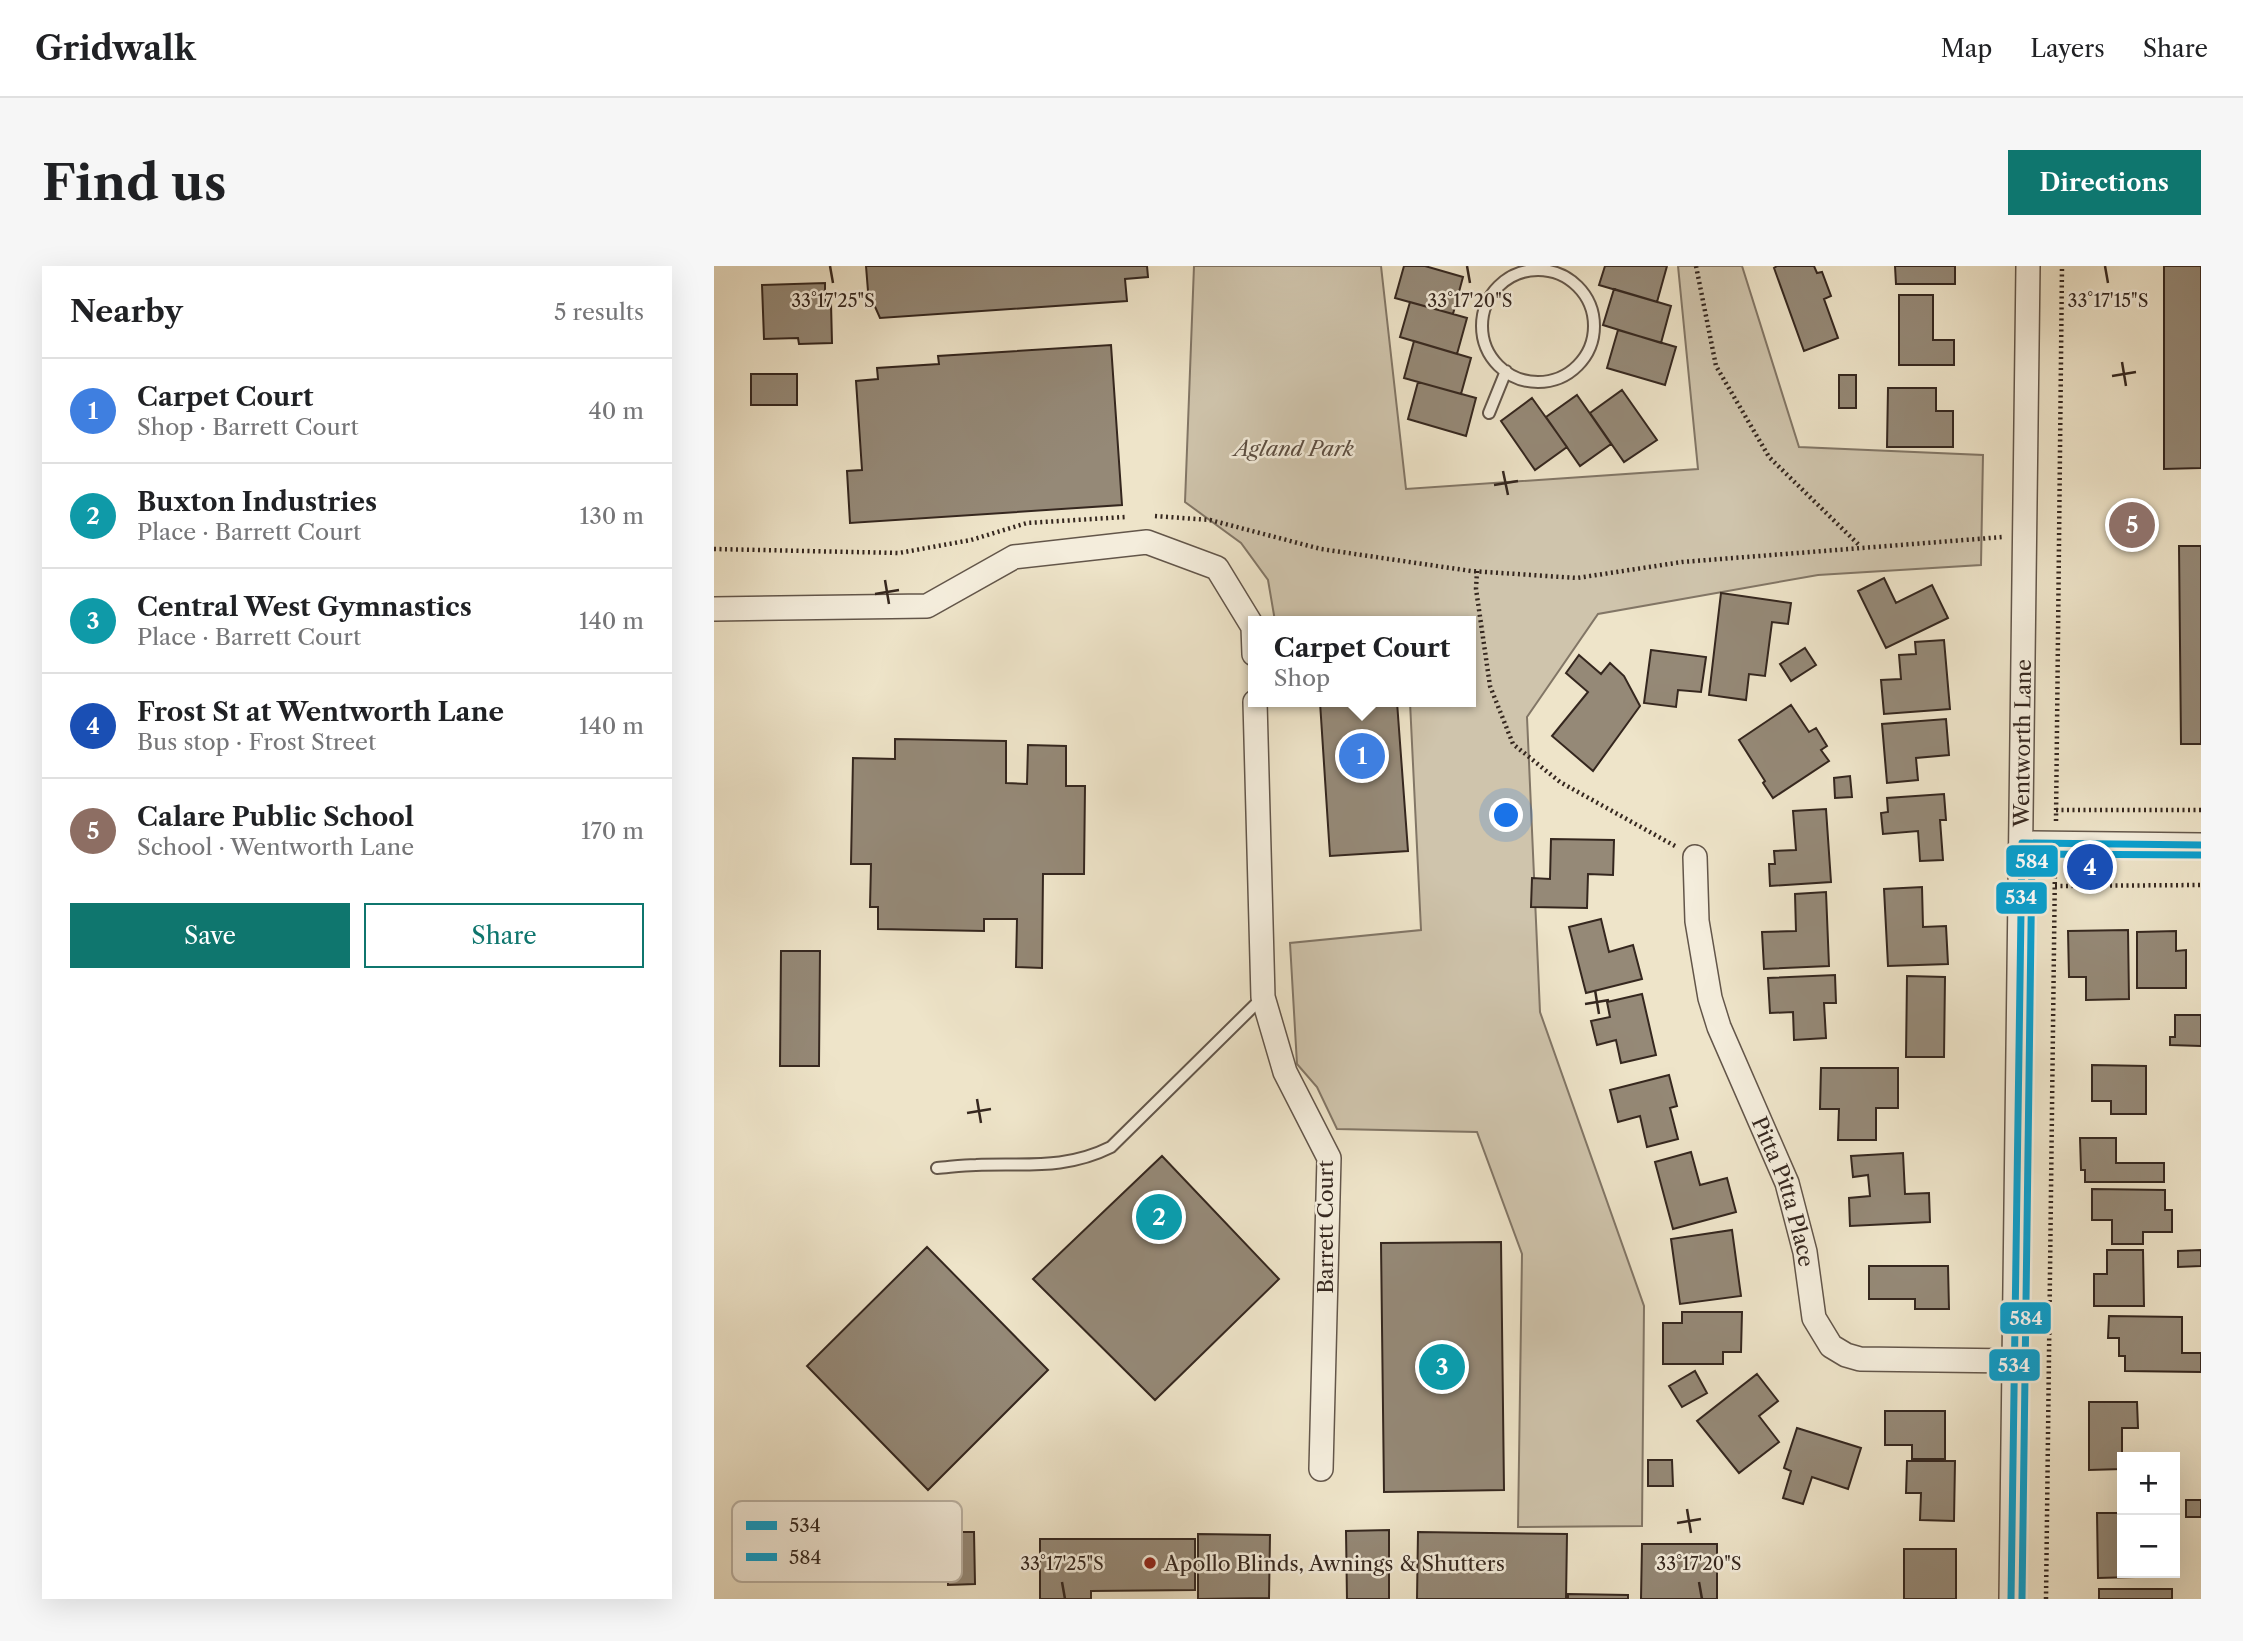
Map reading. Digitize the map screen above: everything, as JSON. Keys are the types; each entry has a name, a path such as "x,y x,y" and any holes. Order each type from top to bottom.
{"street":[{"name":"Wentworth Lane","path":"2011,1599 2028,266"},
{"path":"714,610 928,607 1014,557 1147,542 1217,568 1248,619"},
{"name":"Barrett Court","path":"1255,707 1263,997 1285,1072 1329,1158 1321,1469"},
{"path":"2022,843 2201,845"},
{"name":"Pitta Pitta Place","path":"1695,857 1698,920 1710,998 1719,1027 1787,1183 1805,1252 1814,1318 1822,1333 1831,1346 1860,1359 2014,1361"}],"lane":[{"path":"1566,278 1569,266"},
{"path":"1540,270 1559,274 1575,284 1587,300 1593,318 1587,353 1562,377 1545,382 1528,381 1506,371 1497,365 1487,350 1482,333 1483,314 1490,296 1503,281 1521,272 1540,270"},
{"path":"1489,414 1506,371"},
{"path":"937,1168 976,1164 1058,1164 1096,1155 1111,1147 1263,997"}],"path":[{"path":"1696,266 1716,366 1769,457 1860,547"},
{"path":"2046,1599 2062,266"},
{"path":"714,549 899,553 971,540 1027,523 1130,516"},
{"path":"1143,516 1210,520 1321,549 1477,571 1577,578 1682,562 2025,535"},
{"path":"1477,571 1476,589 1490,687 1513,744 1560,782 1695,857"},
{"path":"2056,810 2201,810"},
{"path":"2055,886 2201,885"}],"green space":[{"name":"Agland Park","path":"1194,266 1381,266 1406,489 1698,469 1678,266 1742,266 1799,447 1983,455 1981,565 1818,575 1598,614 1527,717 1540,1012 1644,1306 1642,1526 1518,1527 1522,1254 1477,1132 1337,1129 1317,1087 1297,1064 1290,943 1421,930 1410,707 1476,707 1476,616 1274,616 1268,580 1241,543 1185,502"}],"building":[{"path":"866,266 1147,266 1148,277 1125,279 1127,301 880,318 868,291"},
{"path":"1404,266 1425,266 1463,277 1453,314 1395,298"},
{"path":"1605,266 1667,266 1657,302 1599,285"},
{"path":"1814,266 1817,273 1822,272 1831,296 1824,299 1838,338 1804,351 1774,268"},
{"path":"1895,266 1955,266 1955,284 1896,284"},
{"path":"2164,266 2201,266 2201,468 2164,469"},
{"path":"825,283 825,303 831,303 832,343 799,344 798,338 764,339 762,285"},
{"path":"1614,289 1671,306 1661,343 1603,325"},
{"path":"1899,295 1933,295 1933,340 1954,340 1954,365 1899,365"},
{"path":"1410,302 1467,318 1457,354 1400,337"},
{"path":"1618,330 1676,347 1665,385 1607,368"},
{"path":"1414,341 1471,358 1461,394 1404,378"},
{"path":"1111,345 1122,505 850,523 847,471 862,470 856,381 878,379 877,368 939,364 938,356"},
{"path":"751,374 797,374 797,405 751,405"},
{"path":"1839,375 1856,375 1856,408 1839,408"},
{"path":"1418,382 1476,398 1466,436 1408,419"},
{"path":"1888,388 1936,388 1936,411 1953,411 1953,447 1887,447"},
{"path":"1622,390 1657,440 1624,462 1590,413"},
{"path":"1577,395 1611,444 1580,466 1546,417"},
{"path":"1532,398 1567,447 1535,470 1501,421"},
{"path":"2179,546 2201,546 2201,744 2181,744"},
{"path":"1884,578 1896,603 1932,585 1948,618 1886,648 1858,591"},
{"path":"1721,593 1791,603 1788,624 1772,622 1765,676 1749,674 1746,700 1709,695"},
{"path":"1944,640 1950,709 1884,714 1881,680 1901,679 1899,655 1916,654 1915,642"},
{"path":"1805,648 1816,665 1791,681 1780,664"},
{"path":"1651,650 1706,657 1701,692 1678,690 1676,707 1644,703"},
{"path":"1579,655 1601,674 1610,663 1624,676 1640,706 1593,771 1552,736 1588,692 1566,673"},
{"path":"1791,705 1809,732 1816,728 1827,746 1821,750 1829,761 1773,798 1739,740"},
{"path":"1320,707 1397,707 1408,851 1330,856"},
{"path":"1946,719 1949,755 1916,758 1918,780 1887,783 1882,724"},
{"path":"895,739 1006,741 1006,783 1027,784 1028,745 1066,746 1066,786 1085,786 1084,874 1043,874 1042,968 1016,967 1017,919 984,919 984,931 878,929 878,907 870,907 871,864 851,864 853,758 895,759"},
{"path":"1850,776 1852,797 1835,798 1834,778"},
{"path":"1944,794 1946,820 1940,820 1943,860 1920,861 1918,831 1883,834 1881,813 1888,812 1887,798"},
{"path":"1826,809 1831,882 1770,886 1769,864 1775,864 1774,851 1796,850 1793,811"},
{"path":"1551,839 1614,840 1613,875 1588,874 1587,908 1531,907 1532,878 1550,879"},
{"path":"1922,887 1923,927 1946,926 1948,964 1888,966 1884,889"},
{"path":"1826,892 1829,966 1764,969 1762,932 1796,931 1795,894"},
{"path":"1601,919 1609,952 1633,945 1642,979 1586,993 1569,927"},
{"path":"2128,930 2129,999 2086,1000 2086,977 2069,977 2068,931"},
{"path":"2176,931 2176,951 2186,950 2186,988 2137,988 2137,932"},
{"path":"781,951 820,951 819,1066 780,1066"},
{"path":"1835,975 1836,1003 1824,1003 1826,1038 1794,1040 1793,1012 1770,1013 1768,978"},
{"path":"1907,976 1945,977 1944,1057 1906,1057"},
{"path":"1642,994 1656,1055 1621,1063 1616,1040 1597,1045 1591,1021 1610,1017 1607,1002"},
{"path":"2175,1015 2201,1015 2201,1046 2170,1045 2170,1037 2175,1037"},
{"path":"2092,1065 2146,1066 2146,1114 2111,1114 2111,1101 2092,1101"},
{"path":"1821,1068 1898,1068 1898,1108 1876,1108 1876,1140 1838,1140 1839,1109 1820,1109"},
{"path":"1669,1075 1677,1106 1670,1108 1678,1139 1647,1147 1640,1116 1618,1122 1610,1090"},
{"path":"2080,1138 2116,1138 2116,1163 2164,1163 2164,1182 2085,1182 2085,1170 2081,1170"},
{"path":"1691,1152 1700,1185 1727,1178 1736,1212 1673,1229 1655,1162"},
{"path":"1903,1153 1905,1194 1929,1193 1930,1222 1850,1226 1849,1198 1870,1196 1868,1175 1853,1177 1851,1156"},
{"path":"1162,1156 1279,1279 1155,1400 1033,1279"},
{"path":"2092,1189 2165,1190 2165,1210 2172,1210 2172,1232 2143,1232 2143,1244 2112,1244 2112,1220 2092,1220"},
{"path":"1732,1230 1741,1296 1680,1304 1671,1239"},
{"path":"1501,1242 1504,1490 1384,1492 1381,1243"},
{"path":"927,1247 1048,1370 928,1490 807,1366"},
{"path":"2107,1250 2143,1250 2144,1306 2094,1306 2094,1274 2107,1274"},
{"path":"2201,1250 2201,1266 2178,1267 2178,1251"},
{"path":"1869,1266 1948,1266 1949,1309 1915,1309 1915,1299 1869,1299"},
{"path":"1682,1312 1742,1312 1741,1352 1723,1352 1723,1364 1663,1364 1663,1323 1682,1323"},
{"path":"2109,1316 2182,1317 2182,1353 2201,1353 2201,1372 2125,1371 2125,1356 2119,1356 2119,1338 2108,1338"},
{"path":"1695,1371 1707,1393 1682,1407 1669,1386"},
{"path":"1757,1374 1778,1401 1759,1416 1779,1442 1739,1473 1697,1421"},
{"path":"2089,1402 2137,1402 2138,1428 2122,1428 2122,1452 2117,1452 2117,1469 2089,1470"},
{"path":"1885,1411 1945,1411 1945,1459 1912,1459 1912,1445 1885,1445"},
{"path":"1797,1428 1861,1448 1848,1489 1812,1477 1803,1504 1783,1498 1791,1471 1784,1468"},
{"path":"1648,1460 1672,1460 1673,1486 1648,1486"},
{"path":"1907,1461 1955,1461 1954,1521 1920,1520 1921,1493 1906,1493"},
{"path":"2186,1500 2201,1500 2201,1517 2186,1517"},
{"path":"2097,1513 2117,1513 2117,1577 2098,1578"},
{"path":"1389,1530 1389,1599 1347,1599 1346,1531"},
{"path":"962,1532 974,1532 975,1584 948,1585 948,1582 962,1582"},
{"path":"1418,1532 1567,1534 1566,1599 1417,1599"},
{"path":"1198,1534 1270,1535 1269,1598 1198,1599"},
{"path":"1040,1539 1195,1539 1195,1590 1091,1591 1091,1599 1040,1599"},
{"path":"1642,1544 1717,1544 1717,1599 1641,1599"},
{"path":"1904,1549 1956,1549 1956,1599 1904,1599"},
{"path":"2099,1589 2172,1589 2172,1599 2099,1599"},
{"path":"1568,1594 1628,1595 1628,1599 1568,1599"}],"transit line":[{"name":"534","path":"2011,1599 2022,843 2201,845"},
{"name":"584","path":"2022,1599 2032,854 2201,855"}],"place":[{"name":"Calare Public School","path":"2132,525"},
{"name":"Carpet Court","path":"1362,756"},
{"name":"Frost St at Wentworth Lane","path":"2090,867"},
{"name":"Buxton Industries","path":"1159,1217"},
{"name":"Central West Gymnastics","path":"1442,1367"},
{"name":"Apollo Blinds, Awnings & Shutters","path":"1150,1563"}]}
